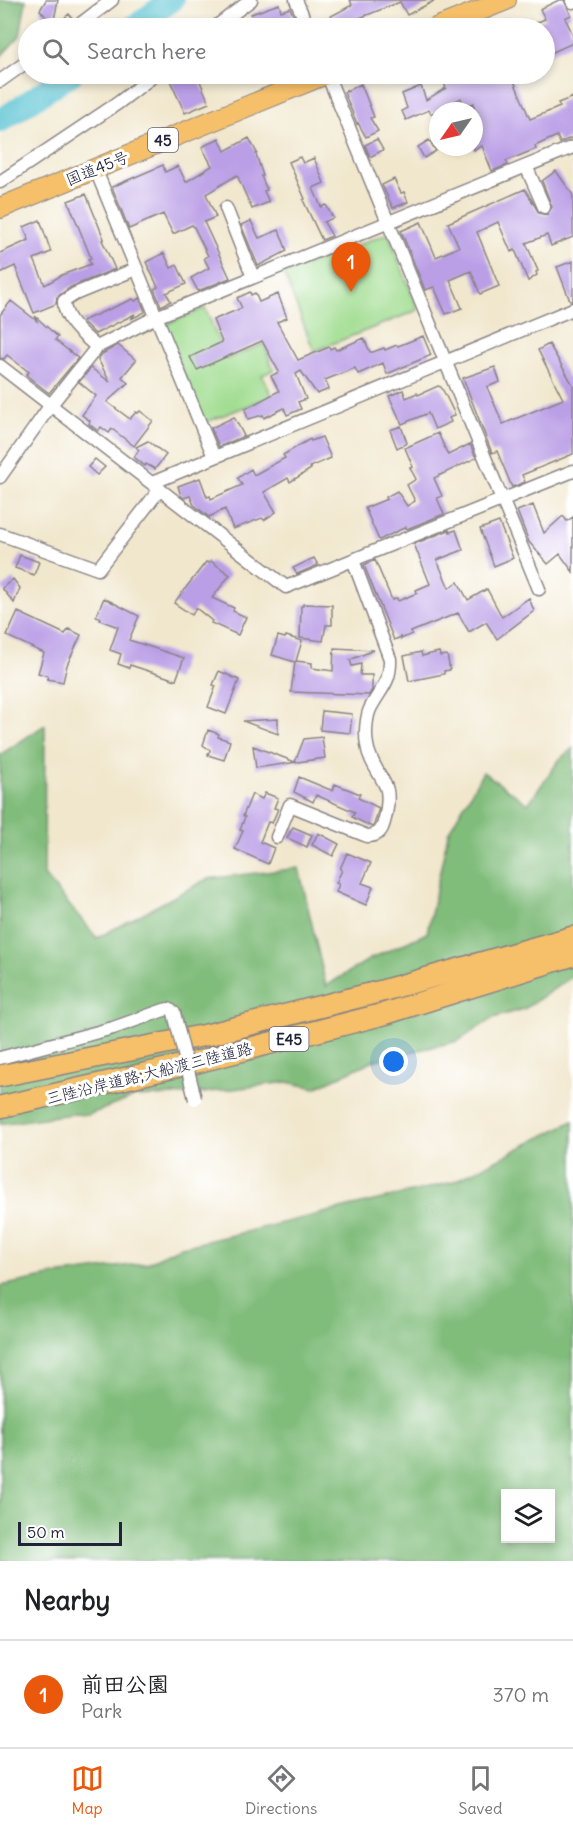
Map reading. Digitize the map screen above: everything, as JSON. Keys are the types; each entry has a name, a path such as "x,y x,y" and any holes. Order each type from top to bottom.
{"highway":[{"path":"461,18 506,0"},
{"name":"国道45号","path":"0,208 302,84"},
{"name":"三陸沿岸道路;大船渡三陸道路","path":"0,1076 211,1034 378,992 573,937"},
{"name":"三陸沿岸道路;大船渡三陸道路","path":"0,1107 201,1061 384,1014 573,955"}],"street":[{"path":"88,18 112,0"},
{"path":"227,18 251,0"},
{"path":"296,0 304,18"},
{"path":"0,81 18,69"},
{"path":"0,182 143,84"},
{"path":"331,84 539,589"},
{"path":"0,477 50,406 97,347 156,317 573,147"},
{"path":"526,166 544,207"},
{"path":"95,168 214,457"},
{"path":"226,208 253,277"},
{"path":"97,347 78,329 67,313 64,301 136,268"},
{"path":"0,534 98,570 156,486 214,457 573,309"},
{"path":"0,366 286,587 573,471"},
{"path":"277,837 290,805 367,836 374,836 381,829 388,798 386,788 369,754 366,732 369,710 388,680 390,659 353,560"},
{"path":"0,1058 113,1028 169,1009 174,1013 195,1099"}],"green space":[{"path":"0,0 26,0 23,18 18,18 18,38 0,57"},
{"path":"388,233 418,310 314,351 284,274"},
{"path":"205,308 226,359 264,344 273,370 262,375 272,396 204,423 164,325"},
{"path":"45,725 44,875 97,938 207,879 299,868 326,986 370,959 427,933 448,833 483,772 528,804 560,759 573,748 573,976 524,1009 493,1018 458,1041 372,1061 315,1088 287,1082 195,1094 135,1097 88,1115 72,1114 0,1124 0,755"},
{"path":"573,1121 573,1561 0,1561 0,1286 55,1275 147,1263 178,1248 453,1182"}],"building":[{"path":"46,0 58,0 54,18 47,18 40,10"},
{"path":"350,0 436,0 407,15 400,2 360,18 328,18 352,5"},
{"path":"564,0 571,15 565,18 573,35 573,43 555,51 555,18 544,18 540,9"},
{"path":"279,4 281,11 290,8 294,18 253,18 251,14"},
{"path":"172,84 201,84 209,103 185,113"},
{"path":"361,84 374,117 370,118 378,131 366,137 357,124 344,92"},
{"path":"444,84 515,84 530,119 560,107 558,103 573,97 573,137 560,143 557,136 535,146 536,149 506,161 508,165 492,171 483,148 483,102 462,102 461,98 454,102 429,102 429,110 406,120 402,111 407,108 402,94 421,86 426,100 446,88"},
{"path":"219,138 225,151 249,138 257,153 263,176 261,176 267,190 264,191 269,202 252,209 237,175 206,194 216,217 204,222 230,278 198,291 191,278 209,268 204,258 208,256 194,227 192,225 173,234 163,214 129,229 112,187 163,165 165,172 178,166 186,182 212,166 202,147"},
{"path":"377,139 383,150 370,157 365,145"},
{"path":"429,140 429,155 424,158 418,147"},
{"path":"300,157 303,163 314,158 324,183 313,188 321,207 326,205 333,218 324,222 332,236 322,240 303,200 305,199 289,162"},
{"path":"556,171 573,195 573,237 551,246 547,235 526,243 538,271 537,275 528,281 515,250 511,252 498,222 477,232 499,286 480,294 471,271 450,280 462,308 446,314 434,287 425,290 401,231 421,222 436,257 459,247 448,223 525,189 539,213 547,215 552,207 542,181"},
{"path":"394,179 408,202 393,208 382,185"},
{"path":"86,194 115,269 71,287 57,297 56,304 34,313 15,266 0,273 0,253 29,240 24,227 40,220 51,252 34,259 45,285 62,275 91,264 88,259 91,258 68,201"},
{"path":"251,221 259,238 279,230 287,251 258,266 241,225"},
{"path":"164,253 171,268 177,265 186,284 166,293 171,301 161,306 154,289 158,287 146,262"},
{"path":"573,261 573,301 570,301 557,267"},
{"path":"250,292 251,295 255,293 259,302 278,294 287,318 277,322 298,360 329,347 330,349 334,347 336,350 364,338 370,352 373,352 398,346 423,336 431,355 387,374 383,363 358,374 355,368 325,380 329,389 317,394 301,371 296,374 306,399 298,402 301,409 287,415 284,408 264,418 263,415 248,419 245,409 279,391 271,376 279,372 262,341 197,370 190,357 222,342 213,320 242,308 237,298"},
{"path":"140,298 145,312 131,319 135,314 95,334 82,321 133,299 135,301"},
{"path":"11,301 37,321 35,316 58,337 55,340 78,358 49,393 26,375 29,372 7,355 4,359 0,358 0,315"},
{"path":"549,344 573,385 573,454 522,475 525,482 512,487 497,451 492,453 463,378 495,367 500,382 487,387 503,424 563,399 538,350"},
{"path":"118,345 136,360 122,377 128,383 107,402 130,419 140,411 153,421 134,446 112,429 109,433 101,427 98,431 82,415 96,396 79,382 91,368 110,382 98,359 102,354"},
{"path":"438,386 441,387 455,415 449,418 451,422 435,429 428,413 402,424 389,396 403,390 406,398"},
{"path":"234,417 244,436 219,447 211,428"},
{"path":"401,426 407,443 397,448 390,430"},
{"path":"438,433 448,455 470,444 476,458 434,478 442,496 437,498 444,514 407,529 406,527 379,540 365,508 387,499 386,497 397,491 407,506 415,501 407,485 416,479 410,468 413,467 405,448"},
{"path":"322,437 331,458 310,467 311,469 290,482 288,478 264,492 276,512 264,520 262,518 233,529 225,509 209,517 194,505 190,496 184,498 181,496 178,486 200,478 207,497 210,496 211,499 242,485 238,478 251,469 254,475 285,458 283,455 310,439 311,441"},
{"path":"148,441 166,455 155,469 146,464 145,466 134,457 139,450 136,447"},
{"path":"95,459 105,467 97,475 88,467"},
{"path":"533,505 544,533 563,516 567,521 573,517 573,572 560,554 548,564 529,542 517,511"},
{"path":"499,522 513,558 494,566 480,529"},
{"path":"449,530 450,532 456,530 463,550 437,560 449,588 458,582 468,600 487,589 502,617 529,598 534,611 497,639 486,622 469,632 458,613 394,640 364,565 375,560 392,600 397,598 398,601 417,593 416,590 430,584 414,544"},
{"path":"20,555 39,562 34,575 15,568"},
{"path":"314,558 318,565 297,574 293,568"},
{"path":"211,561 230,575 212,598 234,608 233,611 246,617 238,635 211,623 212,621 196,608 192,615 174,603 206,562"},
{"path":"13,579 20,588 14,603 2,588"},
{"path":"104,598 139,616 129,640 184,658 176,680 130,665 129,668 118,664 121,654 110,650 118,627 96,616"},
{"path":"303,604 332,605 332,625 326,625 323,641 300,638 301,606"},
{"path":"18,612 65,634 69,629 81,635 67,665 63,682 47,679 48,676 38,673 44,653 7,636"},
{"path":"278,636 302,641 296,661 312,663 312,668 333,671 334,648 374,650 350,660 352,666 361,664 360,675 372,675 372,690 369,695 291,692 295,662 272,655"},
{"path":"421,652 422,656 439,652 440,656 447,655 450,670 444,671 444,674 409,681 404,656"},
{"path":"219,671 239,680 226,714 208,707"},
{"path":"322,711 352,714 350,733 320,730"},
{"path":"278,719 278,734 243,721"},
{"path":"208,730 230,741 224,760 208,755 210,750 203,745"},
{"path":"322,737 325,758 256,768 253,746 295,762 304,739"},
{"path":"299,777 333,791 335,784 360,794 358,798 379,808 374,825 372,827 352,817 355,812 316,795 313,802 294,792"},
{"path":"265,793 278,798 274,808 278,809 272,823 268,822 260,842 274,848 268,864 235,849 243,831 240,830 245,817 243,816 252,794 262,799"},
{"path":"293,827 312,835 307,847 287,838"},
{"path":"318,833 339,844 333,856 312,845"},
{"path":"347,853 371,863 362,883 373,887 366,905 336,892 339,884 336,883"}],"waterway":[{"path":"147,18 172,0"},
{"path":"0,121 56,84"}],"place":[{"name":"前田公園","path":"351,292"}]}
